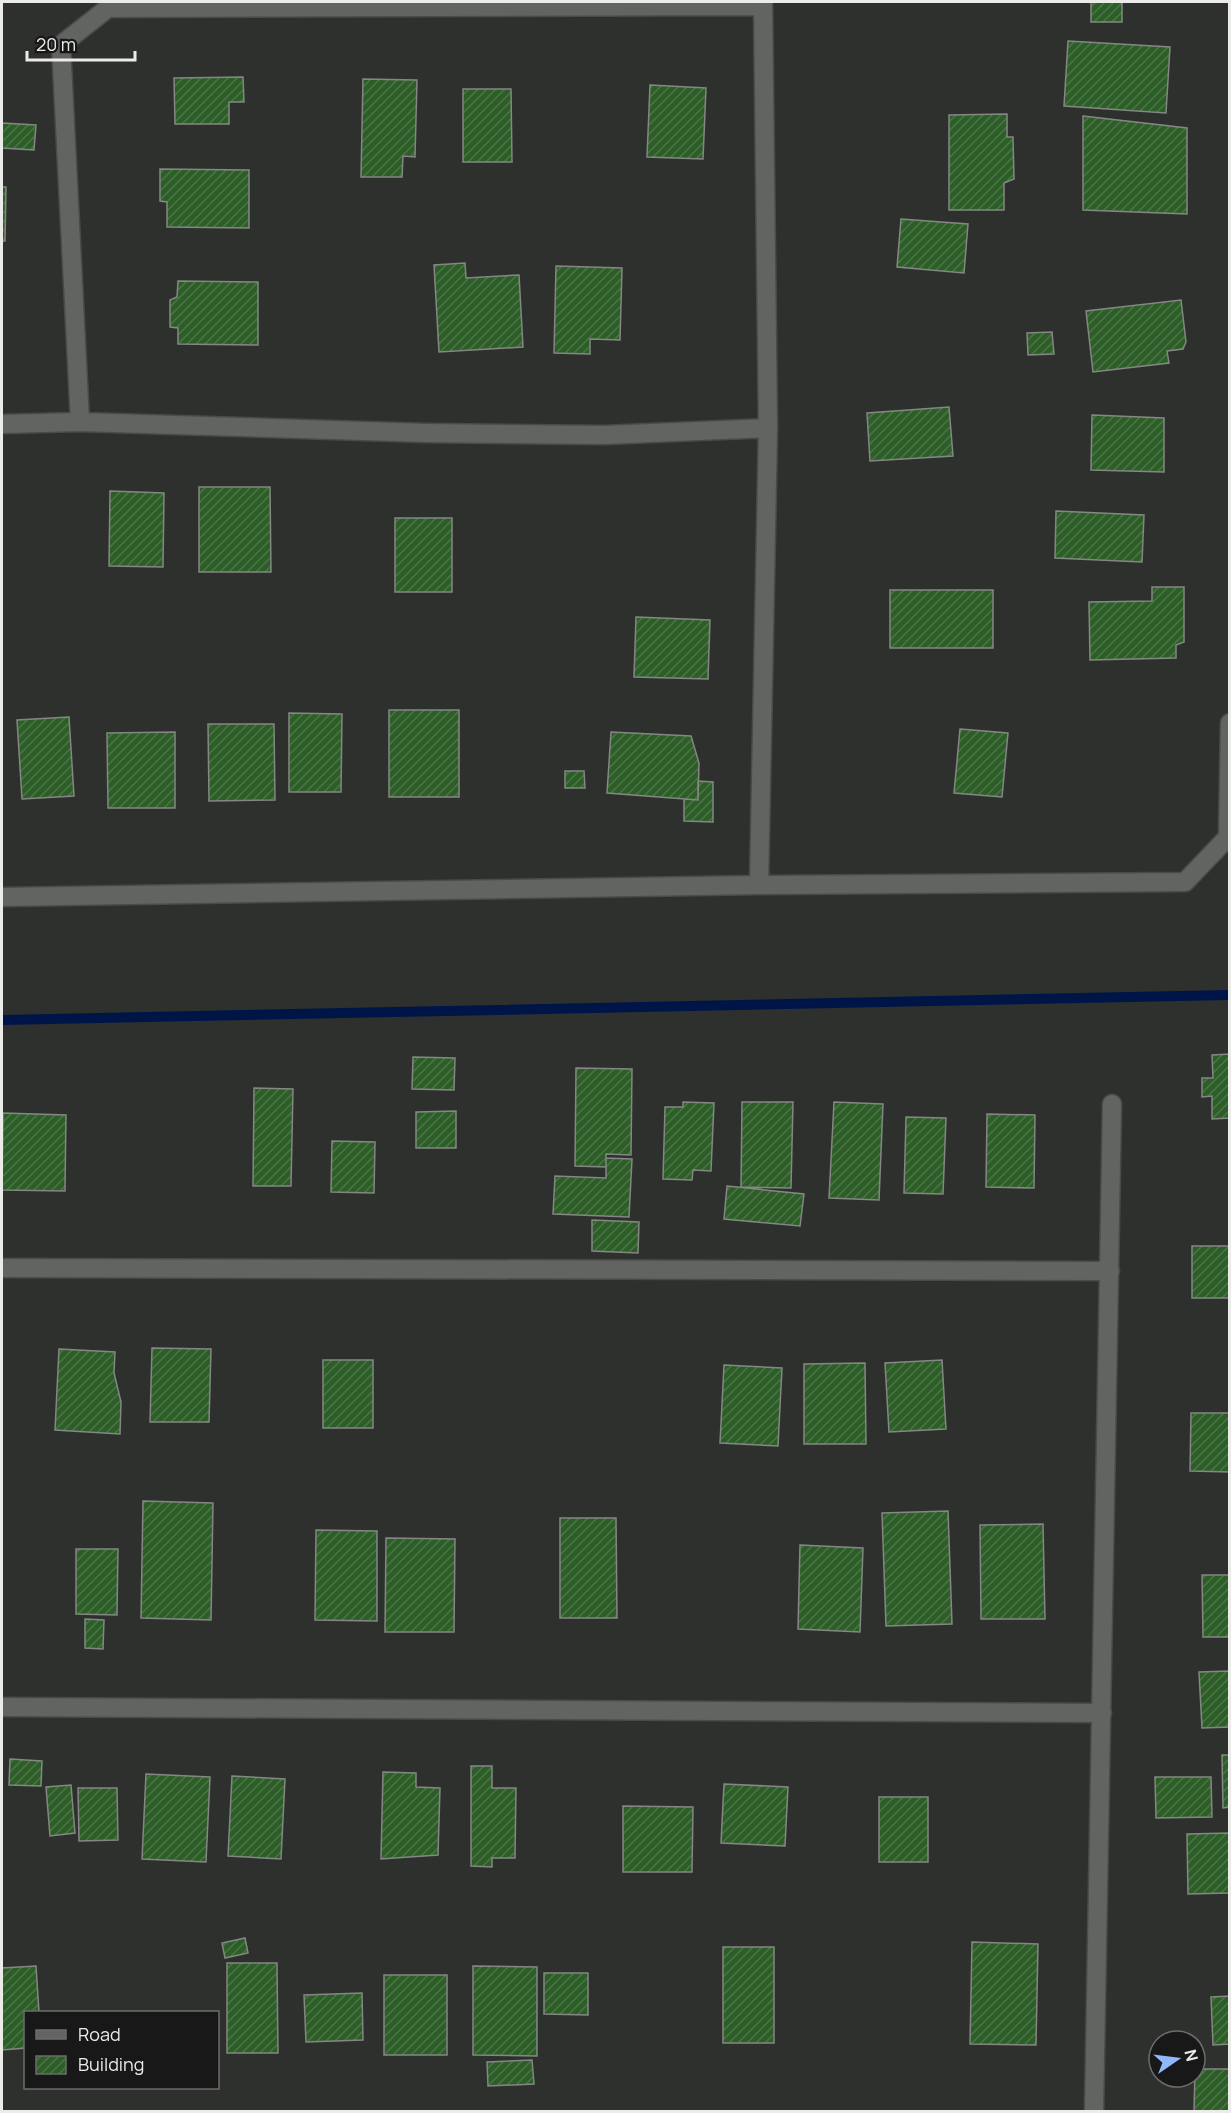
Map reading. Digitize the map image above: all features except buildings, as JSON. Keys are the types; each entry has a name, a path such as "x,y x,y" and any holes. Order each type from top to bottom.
{"street":[{"path":"80,422 61,45 108,8 763,4 768,428 759,885"},
{"path":"2,424 80,422 438,434 604,435 768,428"},
{"path":"2,897 759,885 1185,882 1228,837 1230,723"},
{"path":"1094,2112 1112,1104"},
{"path":"2,1268 1110,1271"},
{"path":"2,1707 1102,1713"}],"waterway":[{"path":"2,1020 1230,995"}]}
